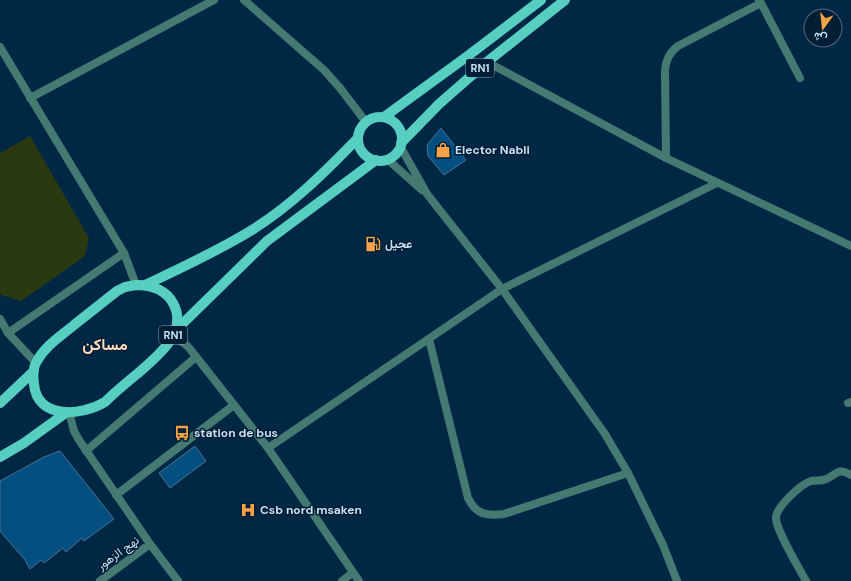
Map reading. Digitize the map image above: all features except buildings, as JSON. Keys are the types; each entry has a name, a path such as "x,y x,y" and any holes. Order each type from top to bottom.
{"main road":[{"name":"RN1","path":"366,122 371,118 384,117 469,55 540,0"},
{"name":"RN1","path":"387,159 393,156 401,145 439,104 487,62 565,0"},
{"path":"384,117 396,124 402,136 401,145"},
{"path":"366,122 360,129 358,144 365,155 370,158 376,160 387,159"},
{"path":"0,403 35,367 41,354 52,343 117,291 125,287 141,285 225,246 252,230 275,215 306,191 358,138"},
{"name":"RN1","path":"173,334 267,241 376,160"},
{"name":"RN1","path":"35,367 34,392 39,401 46,407 53,410 68,412 89,409 104,402 163,351 173,334 177,320 176,309 170,298 162,291 141,285"},
{"name":"RN1","path":"0,457 24,443 68,412"}],"street":[{"path":"30,98 214,0"},
{"path":"244,0 324,70 366,122"},
{"path":"666,158 666,61 670,52 678,46 760,1 800,78"},
{"path":"0,47 124,253 141,285"},
{"path":"487,62 666,158 851,246"},
{"path":"401,145 427,194"},
{"path":"387,159 427,194 502,288 605,434 628,473 677,580"},
{"path":"268,448 502,288 717,183"},
{"path":"8,333 124,253"},
{"path":"0,319 8,333 35,367"},
{"path":"173,334 177,339 184,342 268,448 352,573 359,581"},
{"path":"429,339 468,498 472,506 477,511 494,515 504,514 628,473"},
{"path":"86,451 196,357"},
{"path":"116,495 234,404"},
{"path":"68,412 74,431 86,451 150,544 178,581"},
{"path":"806,581 776,524 776,514 784,503 808,482 824,480 844,471 851,475"},
{"name":"نهج الزهور","path":"100,581 150,544"},
{"path":"342,581 352,573"}],"green space":[{"path":"30,136 89,238 85,256 21,301 1,295 0,292 0,153"}],"place":[{"name":"Elector Nabli","path":"443,150"},
{"name":"عجيل","path":"373,244"},
{"name":"station de bus","path":"182,433"},
{"name":"Csb nord msaken","path":"248,510"}],"district":[{"name":"مساكن","path":"105,344"}]}
